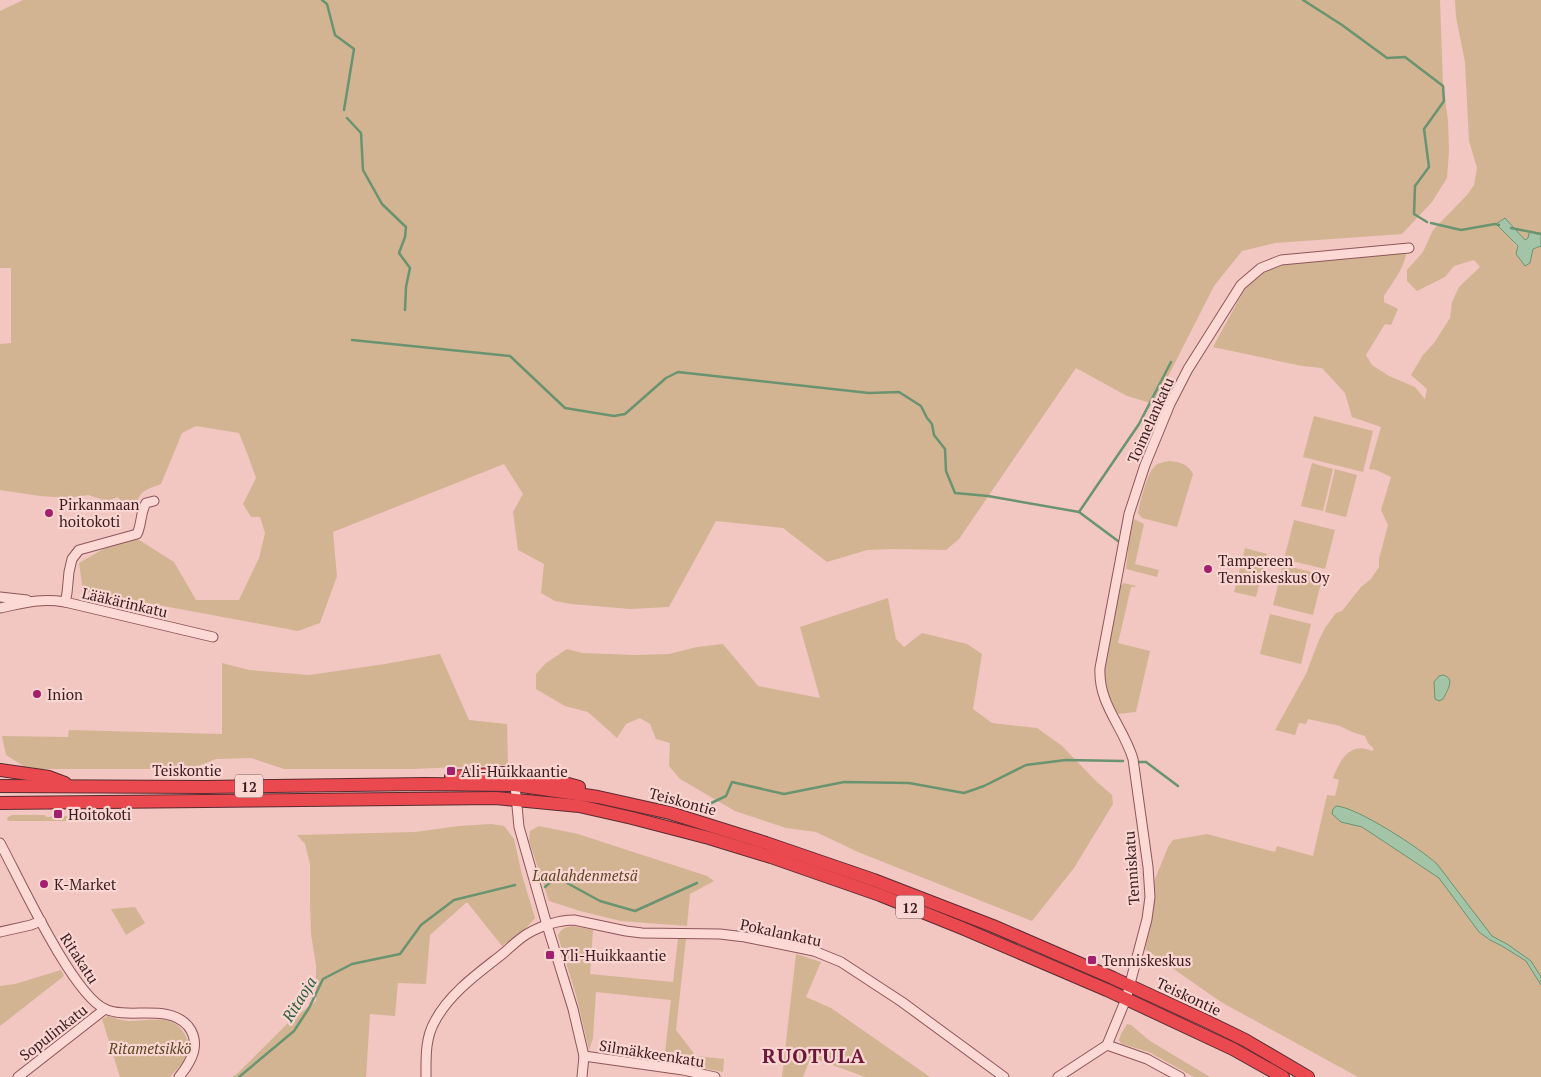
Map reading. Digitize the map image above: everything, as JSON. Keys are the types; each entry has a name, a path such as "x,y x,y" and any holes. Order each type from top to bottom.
{"highway":[{"path":"0,770 49,777 72,786"},
{"name":"12","path":"425,784 436,778 504,773 547,779 578,786 598,797"},
{"name":"Teiskontie","path":"0,786 515,785 598,797 670,813 766,842 874,880 993,926 1130,986 1245,1040 1308,1077"},
{"name":"Teiskontie","path":"0,803 444,798 515,799 579,806 709,838 855,886 934,917 1126,999 1232,1049 1283,1077"}],"street":[{"name":"Toimelankatu","path":"1130,747 1110,712 1101,690 1099,680 1100,668 1134,494 1170,404 1188,369 1241,285 1261,268 1281,260 1409,248"},
{"path":"65,602 72,559 79,550 137,534 140,528 142,509 146,503 154,501"},
{"name":"Lääkärinkatu","path":"0,597 30,601"},
{"name":"Lääkärinkatu","path":"0,608 30,601 65,602 213,637"},
{"name":"Tenniskatu","path":"1130,747 1143,829 1150,897 1147,919 1130,986"},
{"path":"515,785 519,826 573,1009 584,1056 582,1077"},
{"name":"Ritakatu","path":"0,843 67,967 81,988 92,1000 105,1009 127,1014 168,1014 183,1021 189,1028 195,1040 195,1050 192,1060 179,1077"},
{"name":"Pokalankatu","path":"547,925 574,920 642,933 741,936 814,950 841,962 902,1002 1004,1077"},
{"path":"0,932 31,926 41,921"},
{"path":"426,1077 426,1049 429,1033 435,1020 446,1005 482,970 520,939 547,925"},
{"path":"1058,1077 1107,1045 1130,986"},
{"name":"Sopulinkatu","path":"18,1077 105,1009"},
{"path":"1107,1045 1147,1059 1180,1077"},
{"name":"Silmäkkeenkatu","path":"584,1056 683,1070 715,1077"}],"green space":[{"path":"23,0 1440,0 1443,86 1448,120 1449,151 1447,178 1432,202 1402,234 1275,243 1242,251 1214,286 1154,404 1127,396 1076,368 959,539 946,550 867,550 827,562 783,528 716,521 669,607 630,609 555,601 541,593 544,564 518,550 513,512 523,494 504,464 333,532 337,576 320,623 298,631 83,591 79,563 105,548 136,538 174,562 196,600 239,600 259,558 265,533 260,517 251,517 243,504 256,478 239,433 196,426 182,433 161,484 140,495 137,509 126,506 118,497 107,501 88,495 68,498 0,490 0,344 11,343 11,268 0,268 0,11"},
{"path":"1455,0 1541,0 1541,233 1529,233 1528,238 1525,240 1505,218 1496,224 1530,263 1533,249 1541,246 1541,1077 1358,1077 1221,1002 1145,949 1154,909 1153,884 1168,847 1173,840 1207,834 1275,852 1277,846 1313,856 1327,795 1335,796 1339,780 1333,778 1339,765 1352,750 1358,748 1372,751 1374,749 1368,743 1365,736 1340,726 1308,719 1306,724 1299,723 1295,735 1275,730 1306,674 1325,628 1336,613 1342,611 1361,587 1371,579 1379,567 1379,559 1388,525 1381,510 1391,477 1369,469 1381,427 1352,417 1345,393 1322,368 1302,366 1213,347 1246,286 1263,271 1281,264 1407,250 1401,269 1384,296 1384,302 1398,309 1391,325 1385,324 1366,355 1372,365 1389,376 1415,387 1425,399 1427,389 1411,375 1450,318 1452,302 1459,287 1480,267 1474,260 1454,266 1445,277 1417,291 1407,281 1407,270 1423,252 1433,230 1467,195 1474,185 1477,168 1469,141 1465,62 1456,17"},
{"path":"1314,416 1373,431 1363,472 1303,457"},
{"path":"1169,461 1183,464 1193,474 1177,527 1142,518 1138,513 1144,488 1151,471 1157,465"},
{"path":"1312,463 1333,469 1323,511 1301,506"},
{"path":"1335,469 1357,475 1346,517 1325,512"},
{"path":"1134,519 1144,524 1135,564 1159,570 1157,577 1126,569"},
{"path":"1294,520 1335,530 1325,569 1284,559"},
{"path":"1245,548 1267,554 1256,597 1234,592"},
{"path":"1283,565 1323,575 1313,615 1273,605"},
{"path":"1124,583 1136,586 1131,587 1118,643 1150,651 1136,712 1117,714 1107,695 1104,675 1120,586"},
{"path":"888,598 896,639 904,647 922,633 967,644 982,654 973,709 992,723 1037,728 1061,745 1112,795 1113,804 1074,868 1032,921 858,852 816,832 786,828 735,811 680,779 669,766 670,743 656,739 650,724 640,718 626,724 617,738 588,712 565,706 536,689 536,674 546,663 567,649 582,653 669,654 697,647 723,644 758,686 820,698 800,627"},
{"path":"1270,614 1311,624 1301,664 1260,654"},
{"path":"440,654 469,720 507,724 508,765 413,769 284,769 251,758 216,759 191,769 28,769 6,755 2,736 68,737 69,730 222,734 222,663 249,670 309,675"},
{"path":"12,815 69,816 69,821 7,820"},
{"path":"491,824 504,826 514,839 522,875 535,918 526,928 502,946 467,902 430,935 426,984 398,983 395,1016 370,1014 366,1077 232,1077 289,1022 316,1001 316,965 311,934 310,864 305,844 297,835 415,832"},
{"name":"Laalahdenmetsä","path":"539,826 578,834 707,876 714,881 690,894 687,926 621,921 580,911 549,901 529,841 530,831"},
{"path":"135,907 145,923 126,935 111,909"},
{"path":"572,926 593,930 590,974 673,982 678,939 686,939 676,1030 696,1056 724,1059 723,1072 664,1061 671,1000 596,992 593,1038 589,1050 576,995 558,936 564,929"},
{"path":"796,954 821,962 806,997 831,1008 930,1077 865,1077 811,1057 803,1077 782,1077"},
{"path":"61,970 64,976 0,1026 0,986 15,984"},
{"name":"Ritametsikkö","path":"108,1016 127,1021 160,1020 175,1024 181,1029 188,1043 185,1059 170,1077 120,1077 102,1019"},
{"path":"1127,1024 1131,1025 1150,1041 1210,1077 1194,1077 1149,1052 1122,1044 1119,1040"}],"shaded area":[{"path":"1505,218 1525,240 1531,231 1537,234 1541,233 1541,246 1533,249 1530,263 1525,266 1516,254 1518,246 1496,224"},
{"path":"1443,675 1450,682 1443,699 1439,701 1435,699 1434,682 1439,676"},
{"path":"1336,806 1346,808 1373,821 1404,839 1437,864 1492,936 1531,961 1541,977 1541,985 1526,961 1479,932 1439,878 1362,827 1341,822 1332,814"}],"waterway":[{"path":"322,0 327,4 335,35 354,49 344,110"},
{"path":"1303,0 1342,25 1387,58 1405,57 1443,86 1444,101 1424,129 1429,167 1415,186 1414,214 1427,222"},
{"path":"347,118 361,133 363,170 382,204 406,227 405,237 399,253 410,268 406,287 405,310"},
{"path":"1431,223 1461,230 1495,224 1499,225"},
{"path":"1511,228 1541,234"},
{"path":"352,340 510,356 565,408 614,416 625,414 666,378 678,372 869,393 899,392 921,406 932,424 934,435 945,449 946,471 955,493 988,496 1079,512 1118,541"},
{"path":"1079,512 1139,424 1171,362"},
{"path":"703,807 726,796 732,782 784,794 844,782 909,783 964,793 984,786 1026,765 1066,760 1123,761"},
{"path":"1137,762 1146,762 1178,786"},
{"path":"545,887 556,877 600,901 635,911 697,883"},
{"name":"Ritaoja","path":"239,1077 294,1031 309,1008 323,979 352,964 400,954 421,925 454,900 515,885"}],"place":[{"name":"Pirkanmaan hoitokoti","path":"49,513"},
{"name":"Tampereen Tenniskeskus Oy","path":"1208,569"},
{"name":"Inion","path":"37,694"},
{"name":"Ali-Huikkaantie","path":"451,771"},
{"name":"Hoitokoti","path":"58,814"},
{"name":"K-Market","path":"44,884"},
{"name":"Yli-Huikkaantie","path":"550,955"},
{"name":"Tenniskeskus","path":"1092,960"}],"district":[{"name":"RUOTULA","path":"814,1055"}]}
